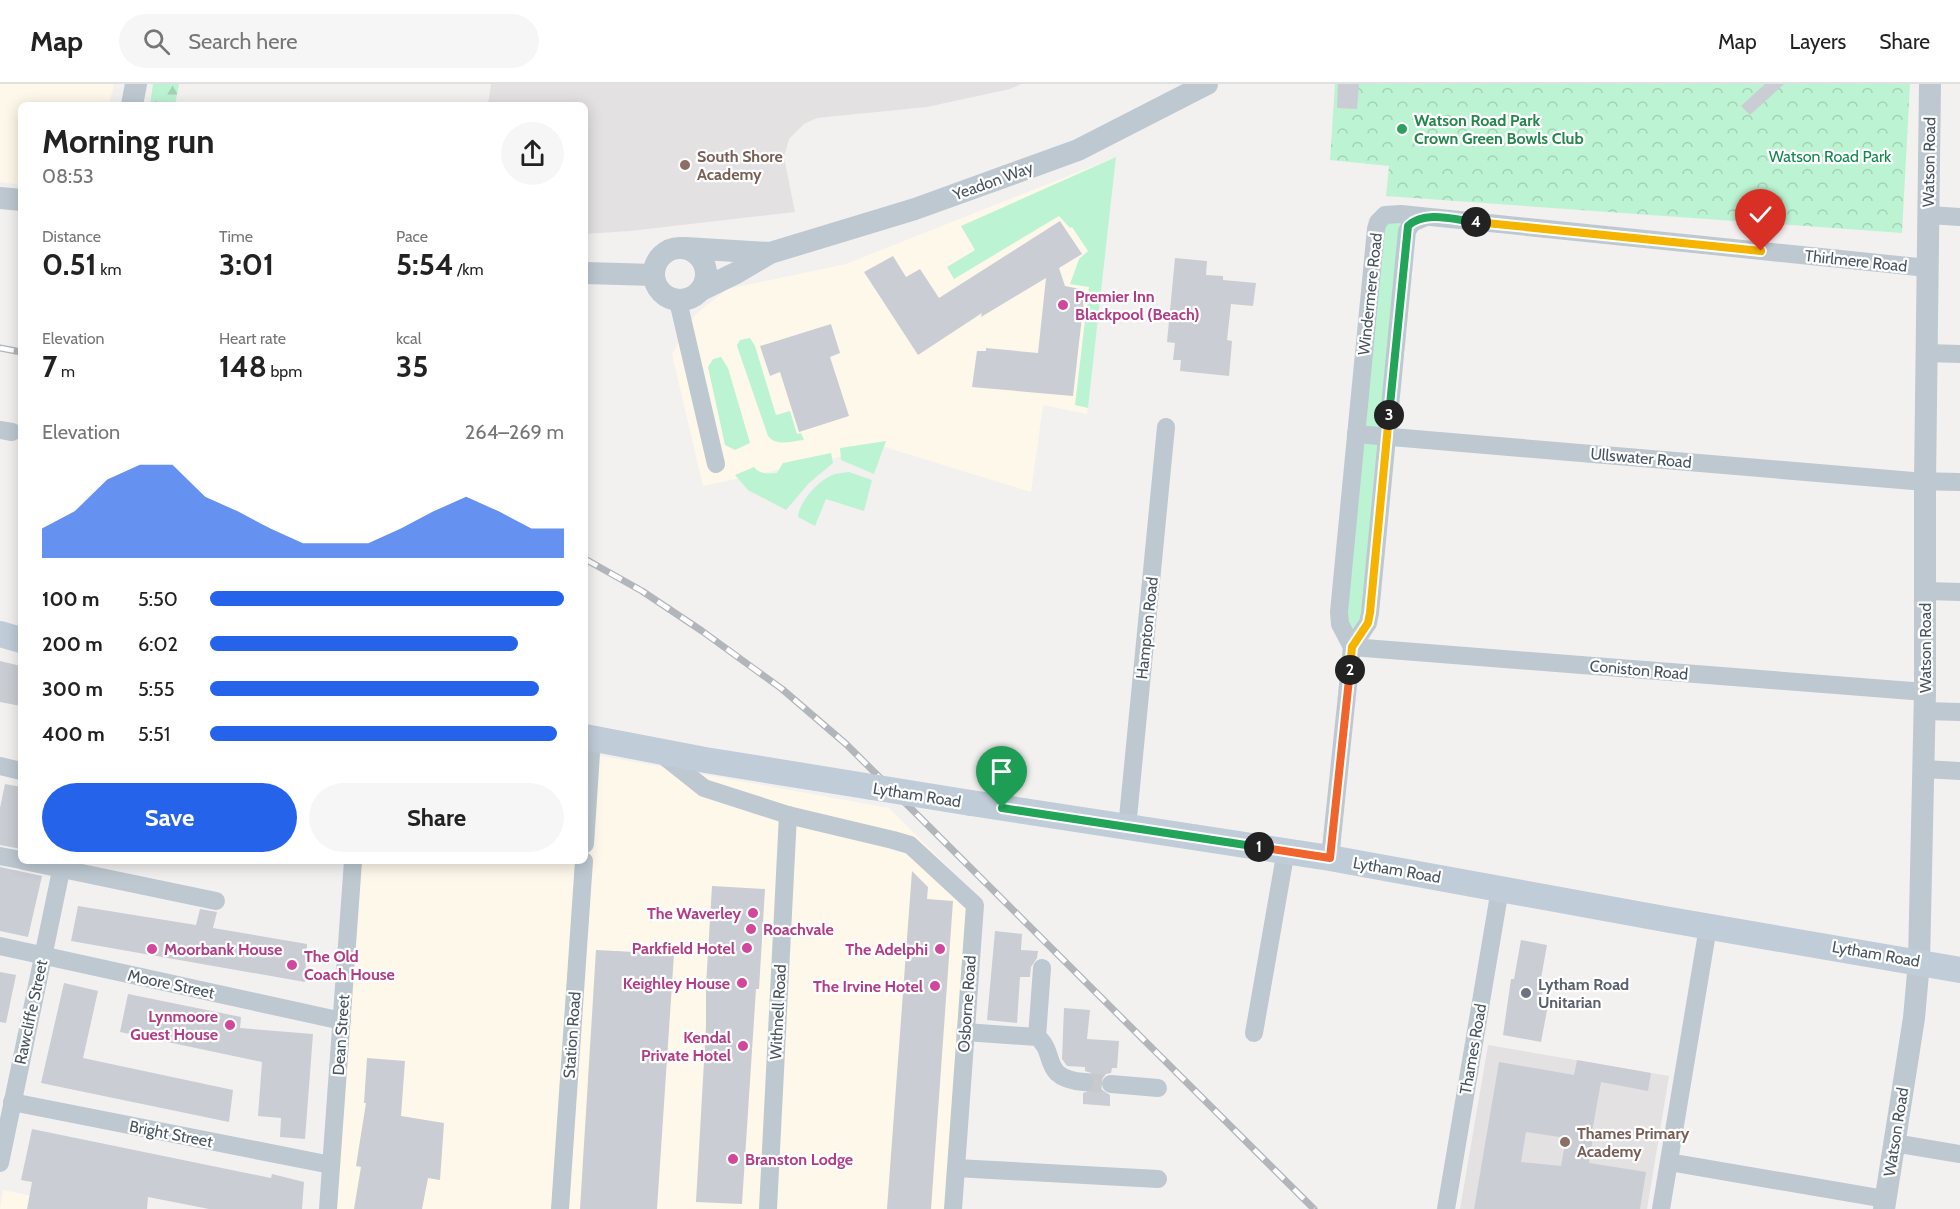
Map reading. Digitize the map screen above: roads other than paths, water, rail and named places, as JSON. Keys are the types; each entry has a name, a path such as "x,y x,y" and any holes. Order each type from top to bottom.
{"main road":[{"path":"0,634 18,639"},
{"name":"Lytham Road","path":"589,738 971,803 1286,850 1708,927 1960,970"}],"street":[{"path":"133,102 136,84"},
{"name":"Yeadon Way","path":"701,290 770,253 915,209 1078,150 1207,84"},
{"name":"Watson Road","path":"1885,1204 1914,1018 1920,962 1925,701 1930,84"},
{"path":"0,198 18,200"},
{"name":"Windermere Road","path":"1352,647 1340,624 1339,612 1378,222 1390,213 1426,217"},
{"path":"0,214 18,214"},
{"path":"1929,216 1960,217"},
{"name":"Thirlmere Road","path":"1426,217 1928,268"},
{"name":"Windermere Road","path":"1330,858 1352,647 1368,623 1370,613 1407,231 1412,223 1426,217"},
{"path":"679,248 687,249 701,259 706,274 701,290 695,296 678,301 664,295 655,283 654,275 655,267 664,254 679,248"},
{"name":"Yeadon Way","path":"679,248 770,253"},
{"path":"588,273 654,275"},
{"path":"678,301 716,464"},
{"path":"1927,353 1960,354"},
{"name":"Hampton Road","path":"1127,828 1166,427"},
{"name":"Ullswater Road","path":"1356,434 1960,482"},
{"path":"1926,591 1960,592"},
{"name":"Coniston Road","path":"1352,647 1925,701 1960,712"},
{"path":"588,764 589,738"},
{"path":"656,750 704,788 788,815"},
{"path":"0,766 18,770"},
{"path":"1924,769 1960,771"},
{"name":"Osborne Road","path":"788,815 910,846 975,905 953,1209"},
{"name":"Withnell Road","path":"768,1209 788,815"},
{"path":"1254,1033 1286,850"},
{"path":"0,856 18,860"},
{"name":"Dean Street","path":"328,1209 353,864"},
{"name":"Station Road","path":"560,1209 584,864"},
{"path":"62,865 216,901"},
{"name":"Rawcliffe Street","path":"0,1163 62,865"},
{"name":"Thames Road","path":"1446,1209 1500,889"},
{"path":"1661,1209 1708,927"},
{"name":"Moore Street","path":"0,946 342,1021"},
{"path":"1036,1037 1042,968"},
{"path":"965,1032 1036,1037 1042,1042 1055,1072 1066,1078 1084,1082"},
{"path":"1111,1084 1158,1088"},
{"name":"Bright Street","path":"12,1102 330,1165"},
{"path":"1894,1143 1960,1154"},
{"path":"1669,1162 1885,1204"},
{"path":"956,1168 1158,1179"}],"tunnel":[{"path":"1084,1082 1111,1084"}],"railway":[{"path":"0,348 18,351"},
{"path":"588,561 642,591 702,631 782,689 846,744 1314,1209"}],"place":[{"name":"Watson Road Park Crown Green Bowls Club","path":"1402,129"},
{"name":"South Shore Academy","path":"685,165"},
{"name":"Premier Inn Blackpool (Beach)","path":"1063,305"},
{"name":"The Waverley","path":"753,913"},
{"name":"Roachvale","path":"751,929"},
{"name":"Parkfield Hotel","path":"747,948"},
{"name":"Moorbank House","path":"152,949"},
{"name":"The Adelphi","path":"940,949"},
{"name":"The Old Coach House","path":"292,965"},
{"name":"Keighley House","path":"742,983"},
{"name":"The Irvine Hotel","path":"935,986"},
{"name":"Lytham Road Unitarian","path":"1526,993"},
{"name":"Lynmoore Guest House","path":"230,1025"},
{"name":"Kendal Private Hotel","path":"743,1046"},
{"name":"Thames Primary Academy","path":"1565,1142"},
{"name":"Branston Lodge","path":"733,1159"}],"park label":[{"name":"Watson Road Park","path":"1830,156"}]}
